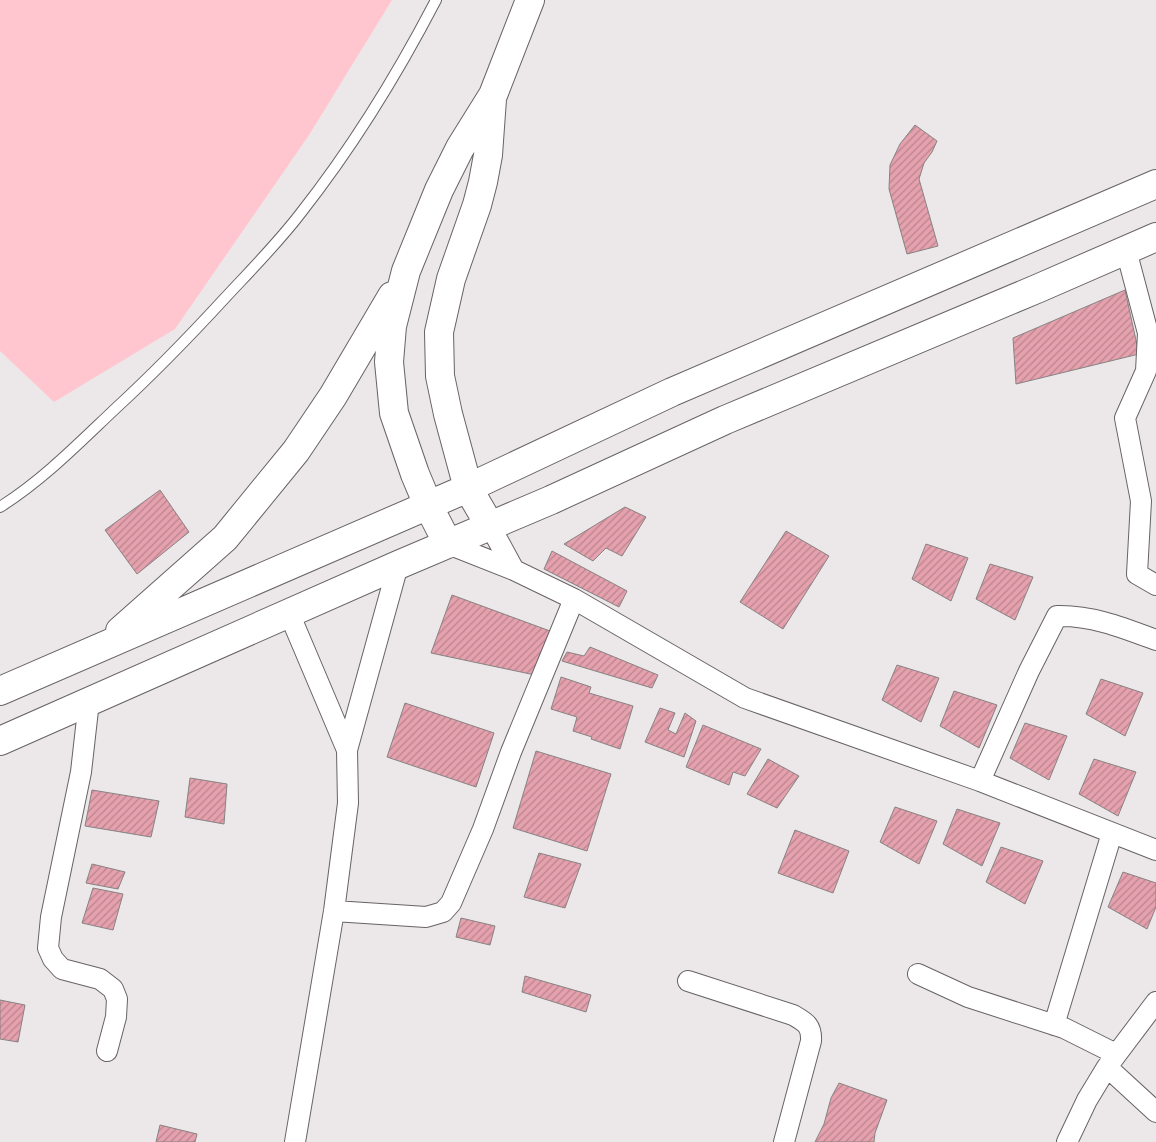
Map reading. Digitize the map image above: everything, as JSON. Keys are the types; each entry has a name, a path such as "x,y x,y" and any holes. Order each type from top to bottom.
{"main road":[{"path":"448,544 414,474 394,413 389,362 392,326 406,271 439,190 460,148 493,95 530,0"},
{"path":"490,526 468,488 440,376 439,332 450,279 477,205 483,182 488,155 493,95"},
{"path":"0,691 468,488 681,388 1156,184"},
{"path":"0,741 490,526 724,420 1156,237"},
{"path":"102,647 225,538 296,451 333,396 406,271"}],"street":[{"path":"1126,250 1148,333 1146,371 1125,418 1141,501 1137,574 1156,585"},
{"path":"490,526 514,570"},
{"path":"448,544 514,570 574,599 745,698 980,781 1156,850"},
{"path":"295,1142 334,911 348,803 347,750 398,565"},
{"path":"334,911 426,917 442,912 451,903 483,829 574,599"},
{"path":"289,613 347,750"},
{"path":"980,781 1029,671 1057,616 1091,619 1156,640"},
{"path":"89,702 81,772 50,917 48,948 53,959 62,969 100,979 113,988 117,999 116,1017 107,1051"},
{"path":"1054,1025 1112,833"},
{"path":"918,974 968,997 1064,1028 1112,1060 1156,1112"},
{"path":"688,981 793,1014 807,1024 812,1032 784,1142"},
{"path":"1067,1142 1087,1100 1112,1060 1156,1002"}],"lane":[{"path":"0,507 35,482 61,460 157,370 268,252 299,215 366,120 436,0"}],"shaded area":[{"path":"0,0 392,0 309,135 175,329 54,402 0,351"}],"building":[{"path":"915,125 937,141 924,163 919,179 938,246 907,254 889,189 890,165 900,144"},
{"path":"1125,290 1139,354 1016,384 1013,338"},
{"path":"160,490 189,532 137,574 105,530"},
{"path":"625,507 646,517 622,556 606,548 593,561 564,544"},
{"path":"786,531 829,556 783,629 740,602"},
{"path":"926,544 968,558 951,601 912,579"},
{"path":"552,551 627,591 619,607 544,569"},
{"path":"990,564 1033,577 1015,620 976,599"},
{"path":"452,595 550,631 535,675 431,653"},
{"path":"590,647 658,675 652,688 562,661 567,652 584,656"},
{"path":"897,665 939,678 921,722 882,700"},
{"path":"561,677 591,687 589,693 633,706 620,749 573,731 577,717 551,709"},
{"path":"1101,679 1143,693 1125,736 1086,714"},
{"path":"954,691 997,705 979,748 940,726"},
{"path":"405,703 494,733 476,787 387,757"},
{"path":"660,708 675,713 668,730 676,734 685,713 696,721 684,757 645,742"},
{"path":"1025,723 1067,736 1049,780 1010,758"},
{"path":"703,725 761,749 745,776 733,772 729,785 686,767"},
{"path":"536,751 611,774 587,851 513,828"},
{"path":"768,759 799,776 777,808 747,794"},
{"path":"1094,759 1136,772 1118,816 1079,794"},
{"path":"190,778 227,784 224,824 185,817"},
{"path":"92,790 159,801 151,837 85,826"},
{"path":"895,807 937,821 919,864 880,842"},
{"path":"957,809 1000,823 982,866 943,844"},
{"path":"795,830 849,851 833,893 778,873"},
{"path":"1001,847 1043,861 1025,904 986,882"},
{"path":"539,853 581,864 565,908 524,897"},
{"path":"92,864 125,872 118,889 86,883"},
{"path":"1123,872 1156,883 1156,907 1147,929 1108,907"},
{"path":"93,888 123,894 113,930 82,923"},
{"path":"461,918 495,926 490,945 456,937"},
{"path":"525,976 591,995 586,1012 522,992"},
{"path":"0,1000 25,1005 18,1042 0,1039"},
{"path":"839,1083 887,1100 875,1133 874,1142 815,1142 824,1124 831,1098"},
{"path":"160,1125 197,1134 195,1142 156,1142"}]}
